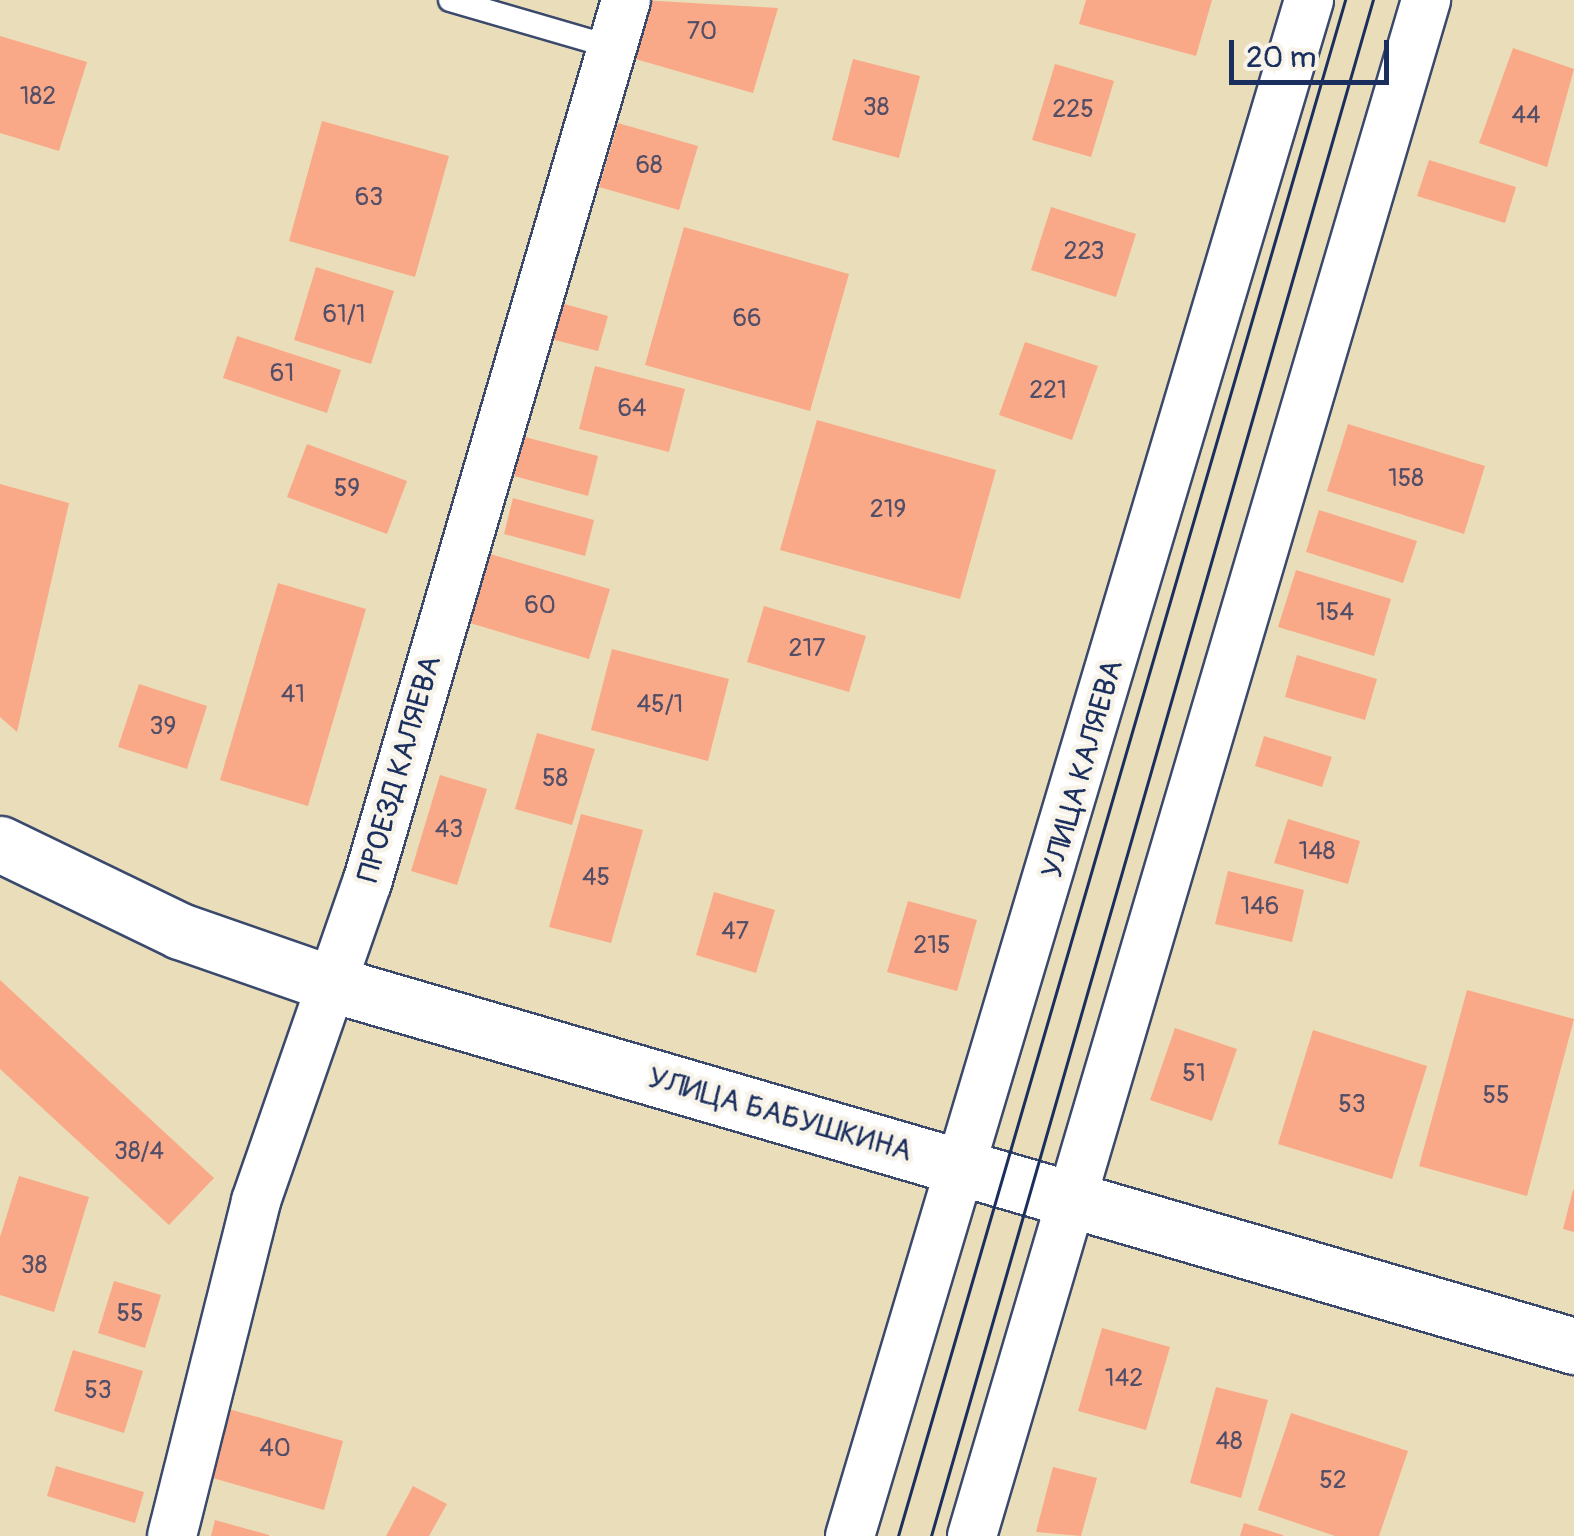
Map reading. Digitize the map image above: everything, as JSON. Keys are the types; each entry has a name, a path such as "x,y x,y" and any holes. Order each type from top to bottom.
{"street":[{"name":"ПРОЕЗД КАЛЯЕВА","path":"172,1536 256,1201 332,984 626,0"},
{"name":"УЛИЦА КАЛЯЕВА","path":"850,1536 967,1167 1309,0"},
{"path":"972,1536 1426,0"},
{"name":"УЛИЦА БАБУШКИНА","path":"0,844 180,931 332,984 967,1167 1075,1194 1574,1346"}],"lane":[{"path":"450,0 612,47"}],"building":[{"path":"641,0 778,8 753,93 625,56"},
{"path":"1086,0 1212,0 1196,56 1079,24"},
{"path":"0,36 87,62 59,151 0,133"},
{"path":"1513,48 1574,69 1547,167 1479,143"},
{"path":"853,59 920,76 899,158 832,140"},
{"path":"1055,64 1114,81 1091,157 1032,140"},
{"path":"322,121 449,156 415,277 289,241"},
{"path":"618,123 698,146 679,210 599,187"},
{"path":"1429,160 1516,187 1505,223 1417,196"},
{"path":"1051,207 1136,234 1116,297 1031,270"},
{"path":"684,227 849,274 810,411 645,365"},
{"path":"316,267 394,291 371,364 294,340"},
{"path":"557,302 608,316 598,351 547,338"},
{"path":"237,336 341,370 327,413 223,378"},
{"path":"1025,342 1098,366 1072,440 999,415"},
{"path":"595,366 685,389 669,452 579,429"},
{"path":"817,420 996,470 960,599 780,550"},
{"path":"1348,424 1485,466 1464,534 1327,491"},
{"path":"525,437 598,456 588,496 514,476"},
{"path":"307,444 407,481 387,534 287,497"},
{"path":"0,484 69,503 17,732 0,717"},
{"path":"513,498 594,520 585,556 504,534"},
{"path":"1319,510 1417,541 1403,583 1306,552"},
{"path":"490,554 610,589 589,659 470,623"},
{"path":"1296,570 1391,599 1374,656 1278,627"},
{"path":"278,583 366,609 308,806 220,780"},
{"path":"764,606 866,636 849,692 747,662"},
{"path":"612,649 729,679 708,761 591,730"},
{"path":"1297,655 1377,679 1365,720 1285,697"},
{"path":"139,684 207,706 187,769 118,747"},
{"path":"537,733 595,749 572,825 515,809"},
{"path":"1264,736 1332,757 1322,787 1255,766"},
{"path":"440,775 487,789 457,885 411,871"},
{"path":"581,814 643,830 611,943 549,927"},
{"path":"1288,819 1360,841 1348,884 1274,863"},
{"path":"1228,871 1304,890 1292,942 1215,924"},
{"path":"714,892 775,910 756,973 696,955"},
{"path":"908,901 977,920 957,991 887,972"},
{"path":"0,980 214,1178 169,1225 0,1069"},
{"path":"1467,990 1574,1019 1527,1196 1419,1166"},
{"path":"1175,1028 1237,1049 1212,1121 1150,1100"},
{"path":"1313,1030 1427,1066 1392,1179 1278,1144"},
{"path":"19,1176 89,1197 54,1312 0,1295 0,1237"},
{"path":"1574,1190 1574,1232 1563,1229"},
{"path":"114,1281 161,1295 145,1348 98,1333"},
{"path":"1102,1328 1170,1347 1146,1430 1078,1411"},
{"path":"73,1350 143,1371 124,1433 54,1411"},
{"path":"1216,1387 1268,1400 1241,1498 1190,1483"},
{"path":"225,1408 343,1441 324,1510 206,1476"},
{"path":"1291,1413 1408,1451 1379,1536 1335,1536 1258,1510"},
{"path":"56,1466 144,1492 135,1523 47,1496"},
{"path":"1053,1467 1097,1478 1081,1536 1036,1532"},
{"path":"413,1486 447,1504 429,1536 386,1536"},
{"path":"215,1520 269,1535 269,1536 211,1536"},
{"path":"1244,1523 1283,1535 1283,1536 1240,1536"}],"tram line":[{"path":"898,1536 1345,0"},
{"path":"931,1536 1373,0"}]}
